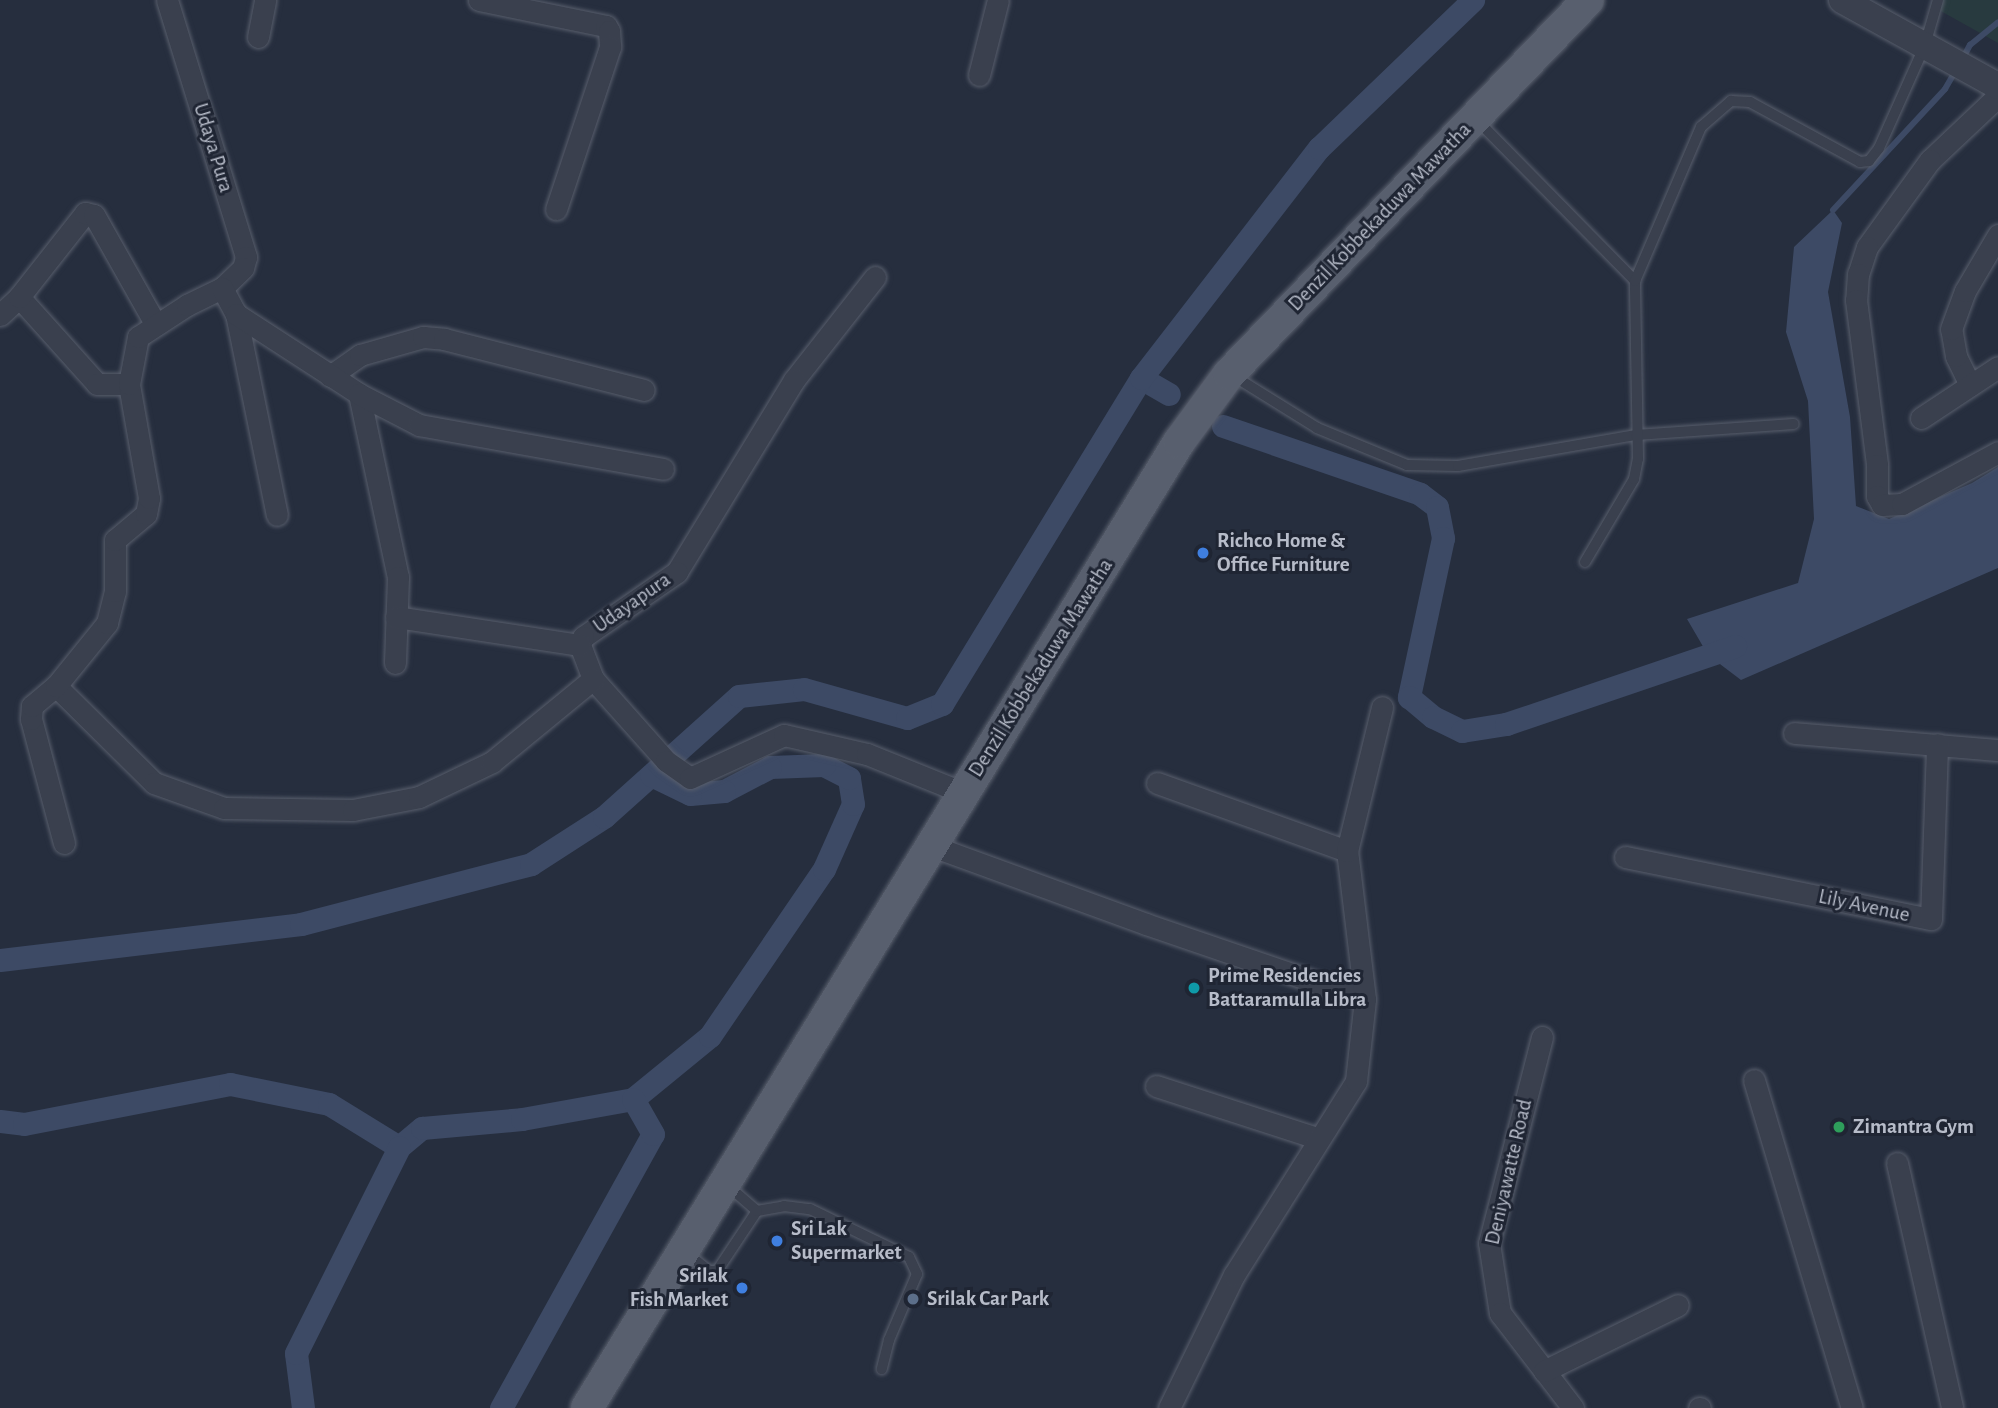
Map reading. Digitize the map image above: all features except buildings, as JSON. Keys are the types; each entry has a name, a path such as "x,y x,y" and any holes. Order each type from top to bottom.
{"main road":[{"name":"Denzil Kobbekaduwa Mawatha","path":"587,1408 1179,442 1229,374 1588,0"}],"street":[{"name":"Udaya Pura","path":"167,0 246,257 243,268 222,288"},
{"path":"258,37 265,0"},
{"path":"479,0 606,26 609,31 610,47 555,209"},
{"path":"979,75 998,0"},
{"path":"1842,0 1994,87 1930,160 1867,247 1858,274 1856,300 1877,465 1877,496 1882,505 1902,504 1998,452"},
{"path":"0,315 19,297 85,213 94,215 156,325"},
{"path":"1970,385 1956,356 1951,329 1965,291 1998,234"},
{"name":"Udayapura","path":"875,278 794,380 677,572 583,636 580,645 593,679 666,761 691,778 784,735 867,754 964,793"},
{"path":"64,843 31,719 32,706 56,686 107,623 115,591 115,540 146,514 149,498 129,384 138,337 187,305 222,288 236,314 277,515"},
{"path":"19,297 97,384 129,384"},
{"path":"236,314 359,394 419,425 663,469"},
{"path":"330,376 360,355 423,337 444,339 644,390"},
{"path":"1921,418 1998,367"},
{"path":"359,394 398,577 395,663"},
{"path":"396,617 580,645"},
{"path":"56,686 154,783 224,808 353,810 419,797 492,762 593,679"},
{"path":"1169,1408 1234,1275 1317,1138 1356,1081 1365,999 1348,851 1382,707"},
{"path":"1794,733 1998,750"},
{"name":"Lily Avenue","path":"1625,857 1931,919 1937,744"},
{"path":"1157,783 1348,851"},
{"path":"932,846 1146,925 1365,999"},
{"name":"Deniyawatte Road","path":"1542,1037 1489,1243 1500,1312 1573,1408"},
{"path":"1754,1080 1852,1408"},
{"path":"1156,1086 1317,1138"},
{"path":"1897,1163 1952,1408"},
{"path":"1544,1371 1678,1305"}],"lane":[{"path":"1585,562 1634,479 1638,459 1634,281 1701,127 1731,101 1750,102 1860,162 1869,161 1879,148 1933,50 1938,0"},
{"path":"1475,118 1634,281"},
{"path":"1229,374 1317,428 1407,465 1458,466 1636,435 1794,424"},
{"path":"725,1184 757,1211"},
{"path":"684,1251 709,1271 717,1270 757,1211 784,1206 810,1209 909,1257 918,1274 889,1340 882,1369"}],"shaded area":[{"path":"1941,0 1998,0 1998,43 1930,5"}],"water":[{"path":"1833,210 1842,223 1828,292 1850,417 1856,506 1889,519 1972,483 1998,467 1998,568 1741,680 1708,655 1687,619 1798,583 1814,519 1808,401 1786,332 1794,247"}],"waterway":[{"path":"0,960 301,924 531,864 604,817 739,696 804,689 907,718 942,704 1141,378 1319,148 1473,0"},
{"path":"1963,58 1970,45 1998,22"},
{"path":"1833,210 1945,89 1956,70"},
{"path":"1141,378 1169,394"},
{"path":"1223,426 1420,494 1437,507 1443,538 1409,697 1433,717 1462,731 1506,724 1735,646"},
{"path":"0,1121 24,1124 230,1084 329,1104 399,1147 422,1128 522,1119 633,1099 710,1036 824,869 853,804 849,778 824,765 770,767 724,791 690,794 651,775"},
{"path":"501,1408 653,1134 633,1099"},
{"path":"303,1408 296,1353 399,1147"}],"place":[{"name":"Richco Home & Office Furniture","path":"1203,553"},
{"name":"Prime Residencies Battaramulla Libra","path":"1194,988"},
{"name":"Zimantra Gym","path":"1839,1127"},
{"name":"Sri Lak Supermarket","path":"777,1241"},
{"name":"Srilak Fish Market","path":"742,1288"},
{"name":"Srilak Car Park","path":"913,1299"}]}
